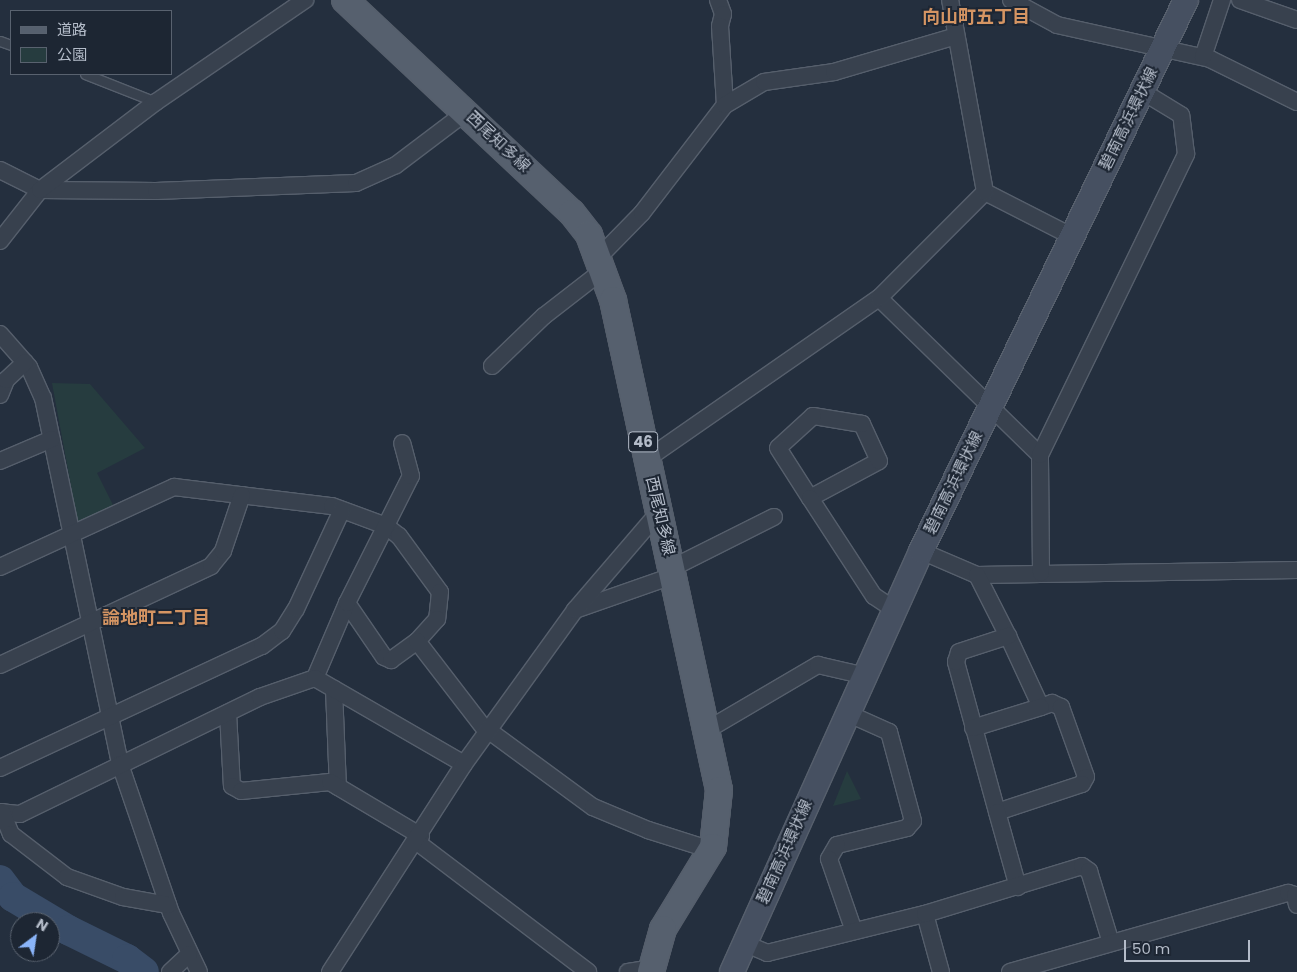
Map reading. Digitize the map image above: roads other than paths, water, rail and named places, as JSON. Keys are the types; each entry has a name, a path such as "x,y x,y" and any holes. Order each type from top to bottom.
{"main road":[{"name":"西尾知多線","path":"345,0 572,213 589,235 613,300 647,459 674,571 719,790 712,850 664,928 643,971"},
{"name":"碧南高浜環状線","path":"732,972 746,944 777,867 849,714 921,551 1186,0"}],"street":[{"path":"0,241 40,190 156,102 305,0"},
{"path":"718,0 723,14 720,26 725,105"},
{"path":"950,0 985,192"},
{"path":"1011,0 1057,25 1164,46 1203,57 1297,102"},
{"path":"1203,57 1222,0"},
{"path":"1240,0 1297,20"},
{"path":"492,366 600,265 725,105 764,82 834,72 956,36"},
{"path":"1041,573 1040,455 1186,154 1182,115 1143,92"},
{"path":"0,170 40,190 156,191 356,183 396,165 466,112"},
{"path":"985,192 1073,237"},
{"path":"647,459 879,298 985,192"},
{"path":"879,298 1040,455"},
{"path":"0,334 24,362 43,398 73,534 90,624 112,715 120,764 168,905 189,954 199,972"},
{"path":"0,395 6,380 24,362"},
{"path":"810,498 879,461 862,424 813,416 778,448 810,498 874,596 895,610"},
{"path":"0,461 52,439"},
{"path":"315,678 347,604 411,476 402,444"},
{"path":"0,567 174,487 342,510 386,526 399,536 440,592 437,619 417,641 391,660 384,657 347,604"},
{"path":"0,664 90,624 210,566 223,551 242,495"},
{"path":"0,768 262,646 282,630 342,510"},
{"path":"330,972 419,839 464,764 487,731 575,610 659,512"},
{"path":"575,610 674,571 774,517"},
{"path":"921,551 977,575 1297,570"},
{"path":"977,575 1041,707"},
{"path":"1008,636 959,652 956,662 1018,887"},
{"path":"417,641 487,731 593,806 648,830 712,850"},
{"path":"707,730 818,665 866,676"},
{"path":"1,812 20,814 260,697 315,678 464,764"},
{"path":"334,688 338,787"},
{"path":"973,728 1052,703 1061,707 1086,777 1082,784 997,812"},
{"path":"228,713 232,786 241,791 330,782 419,839 588,972"},
{"path":"849,714 889,732 913,821 907,828 837,845 829,859 854,930"},
{"path":"1,812 11,834 67,877 122,897 168,905"},
{"path":"746,944 767,953 925,914 1082,866 1089,871 1111,943"},
{"path":"1010,972 1036,968 1111,943 1288,893 1295,895 1297,905"},
{"path":"925,914 941,972"},
{"path":"170,972 189,954"}],"lane":[{"path":"87,75 156,102"}],"waterway":[{"path":"0,880 13,897 68,930 127,959 144,972"}],"district":[{"name":"向山町五丁目","path":"976,17"},
{"name":"論地町二丁目","path":"156,618"}]}
